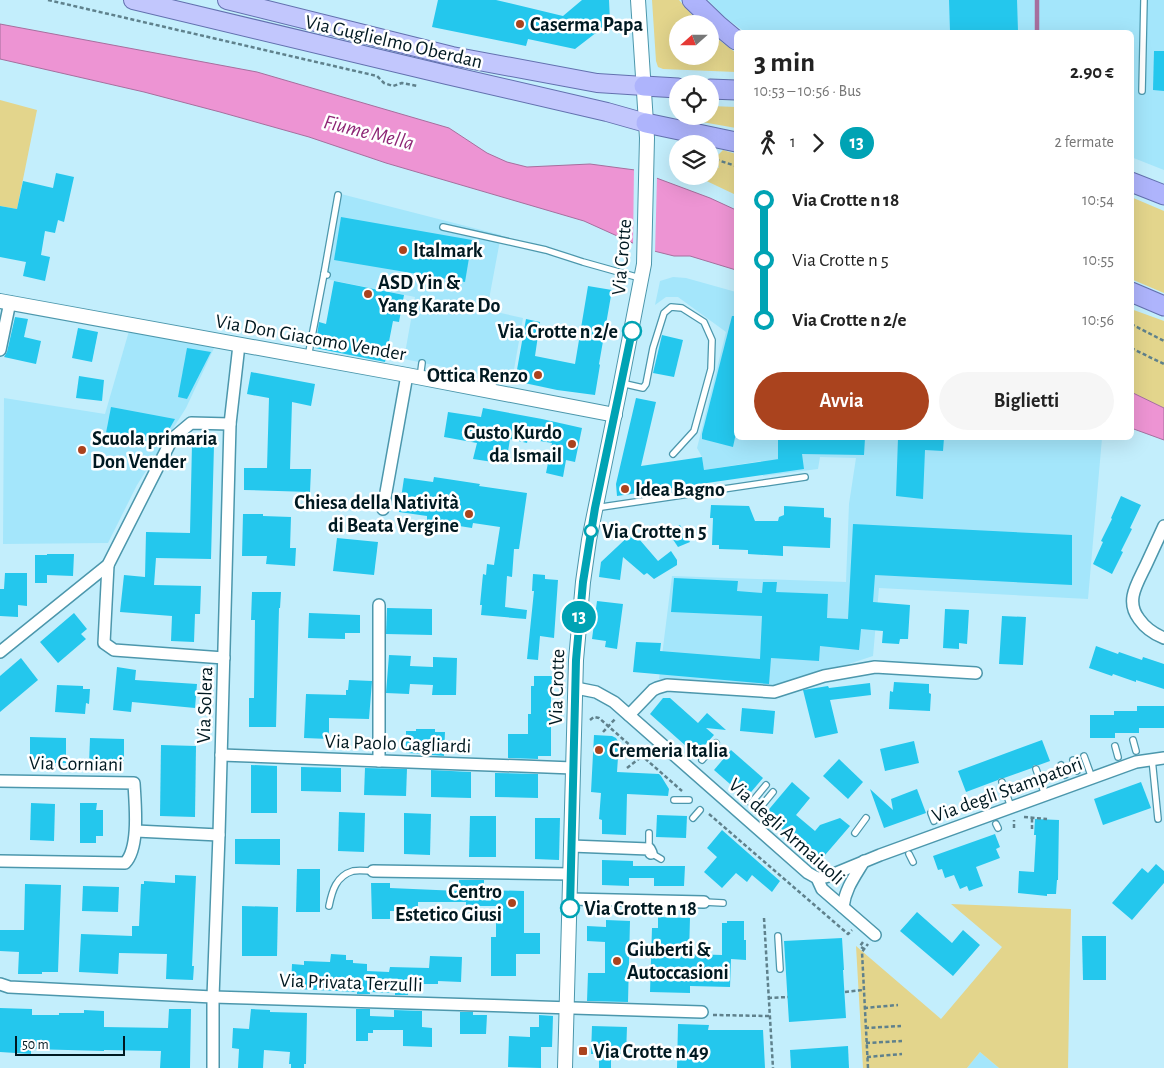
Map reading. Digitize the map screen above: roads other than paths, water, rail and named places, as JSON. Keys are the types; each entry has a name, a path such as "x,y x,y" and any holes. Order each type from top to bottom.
{"highway":[{"path":"692,0 734,38"},
{"path":"644,86 669,87"},
{"path":"719,89 734,90"},
{"path":"646,123 734,142"},
{"path":"1134,183 1164,195"},
{"path":"1134,293 1164,306"}],"main road":[{"name":"Via Guglielmo Oberdan","path":"133,0 607,112 646,123"},
{"name":"Via Guglielmo Oberdan","path":"227,0 452,56 597,83 644,86"}],"street":[{"name":"Via Crotte","path":"565,1068 576,688 583,582 595,508 644,264 647,149 638,0"},
{"name":"Via Don Giacomo Vender","path":"5,302 413,376 615,415"},
{"path":"0,350 5,302"},
{"name":"Via Solera","path":"213,1068 213,997 230,424 239,344"},
{"path":"383,510 413,376"},
{"path":"224,658 114,650 104,643 108,565 172,438 191,423 230,424"},
{"path":"1164,526 1136,586 1132,599 1134,612 1144,626 1164,638"},
{"path":"0,652 108,565"},
{"path":"379,605 379,761"},
{"path":"629,715 653,690 667,685 774,692 824,676 875,667 976,673"},
{"name":"Via degli Armaiuoli","path":"576,688 603,694 614,702 808,873 817,878 822,888 871,937"},
{"name":"Via Paolo Gagliardi","path":"221,754 574,768"},
{"name":"Via degli Stampatori","path":"817,878 829,876 864,861 1013,814 1045,795 1136,762 1164,758"},
{"name":"Via Corniani","path":"0,781 134,783 136,831 130,858 125,863 0,860"},
{"path":"136,831 219,835"},
{"path":"572,846 652,847"},
{"path":"843,907 849,886 864,861"},
{"path":"373,870 571,874"},
{"path":"570,898 704,902"},
{"name":"Via Privata Terzulli","path":"0,984 9,987 213,997 702,1012"}],"lane":[{"path":"1142,91 1144,0"},
{"path":"308,357 325,274 338,195"},
{"path":"443,227 546,250 642,279"},
{"path":"621,383 643,388 646,384 664,313 671,307 682,308 704,322 712,340 711,369 694,431 673,454"},
{"path":"413,376 422,363"},
{"path":"492,392 494,378"},
{"path":"595,508 805,477"},
{"path":"1133,740 1136,751"},
{"path":"702,760 716,743"},
{"path":"1115,746 1118,757"},
{"path":"1084,756 1092,778"},
{"path":"1152,759 1158,818"},
{"path":"1073,760 1077,771"},
{"path":"1061,765 1065,775"},
{"path":"1036,769 1045,795"},
{"path":"1002,782 1013,814"},
{"path":"751,803 766,785"},
{"path":"759,809 773,792"},
{"path":"674,800 689,800"},
{"path":"693,818 700,810"},
{"path":"931,813 934,822"},
{"path":"855,833 866,818"},
{"path":"909,854 913,862"},
{"path":"329,906 333,888 342,877 353,871 373,870"},
{"path":"704,902 724,903"},
{"path":"778,936 780,969"}],"water":[{"name":"Fiume Mella","path":"0,24 257,72 449,128 487,153 507,162 527,167 590,164 635,170 734,209 734,269 690,256 674,256 646,249 584,221 386,163 309,137 144,92 0,59"},
{"path":"1134,393 1164,408 1164,440 1134,429"}],"waterway":[{"path":"1037,0 1037,30"}],"place":[{"name":"Caserma Papa","path":"520,24"},
{"name":"Italmark","path":"403,250"},
{"name":"ASD Yin & Yang Karate Do","path":"368,294"},
{"name":"Via Crotte n 2/e","path":"632,331"},
{"name":"Ottica Renzo","path":"538,375"},
{"name":"Gusto Kurdo da Ismail","path":"572,444"},
{"name":"Scuola primaria Don Vender","path":"82,450"},
{"name":"Idea Bagno","path":"625,489"},
{"name":"Chiesa della Natività di Beata Vergine","path":"469,514"},
{"name":"Via Crotte n 5","path":"591,531"},
{"name":"Cremeria Italia","path":"599,750"},
{"name":"Centro Estetico Giusi","path":"512,903"},
{"name":"Via Crotte n 18","path":"570,908"},
{"name":"Giuberti & Autoccasioni","path":"617,961"},
{"name":"Via Crotte n 49","path":"583,1051"}]}
